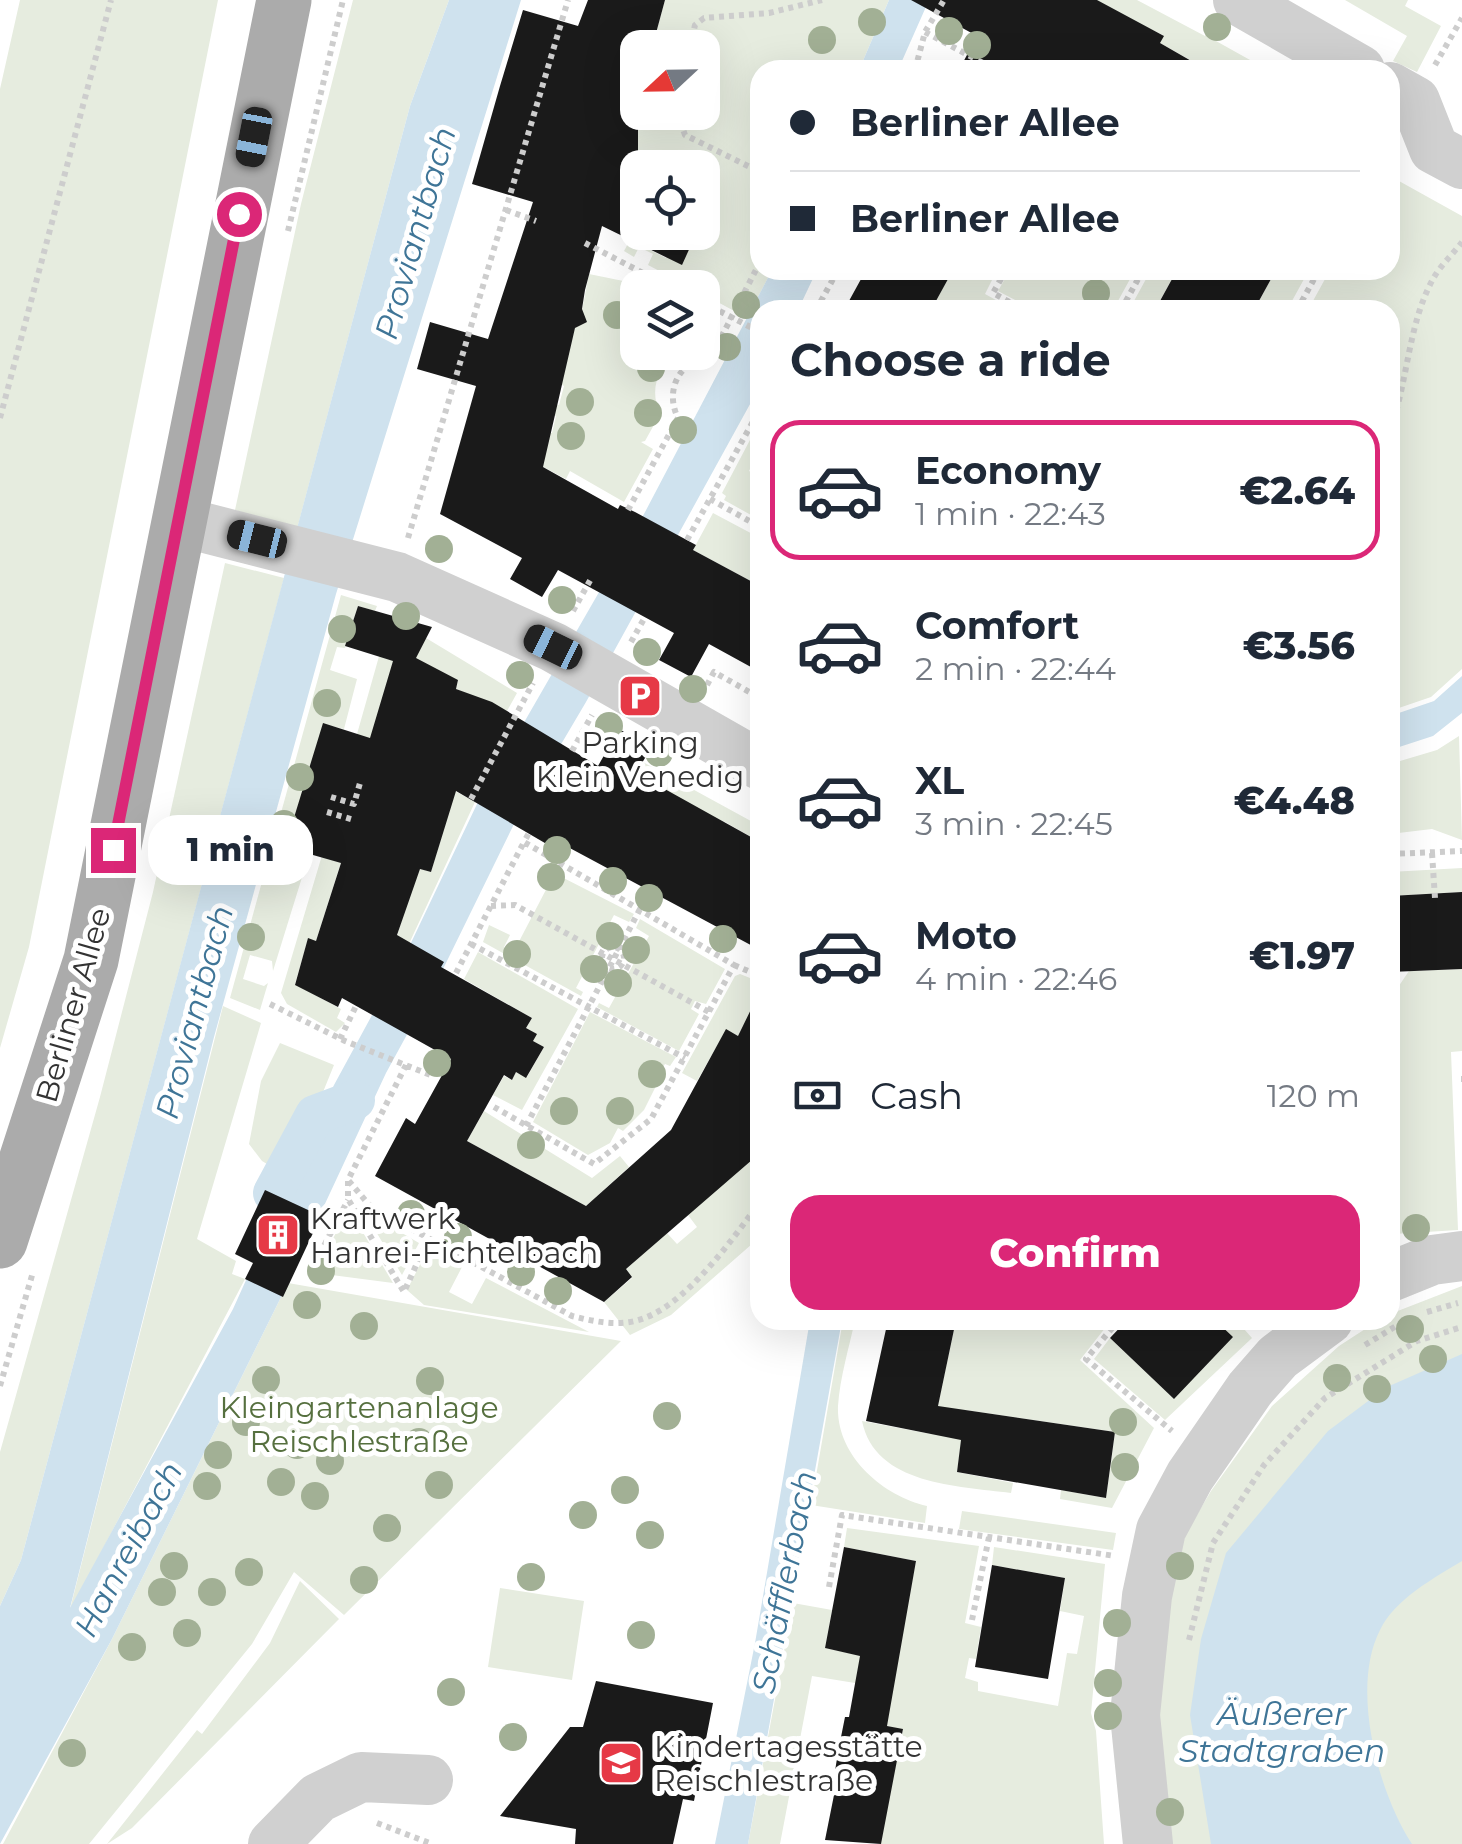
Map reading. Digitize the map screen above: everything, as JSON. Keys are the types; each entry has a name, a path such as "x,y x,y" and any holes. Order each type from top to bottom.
{"main road":[{"name":"Berliner Allee","path":"0,1241 92,960 201,526 284,0"}],"street":[{"path":"1238,0 1343,60"},
{"path":"1402,94 1434,148 1462,164"},
{"path":"201,526 377,571 553,647 750,758"},
{"path":"1400,1274 1432,1260 1462,1256"},
{"path":"1148,1844 1135,1715 1148,1596 1161,1530 1204,1456 1278,1356 1345,1333"},
{"path":"273,1844 318,1798 361,1777 428,1780"}],"path":[{"path":"0,418 112,0"},
{"path":"377,571 506,210 568,0"},
{"path":"694,30 704,18 769,12 822,0"},
{"path":"918,60 925,32 944,0"},
{"path":"1402,94 1462,18"},
{"path":"925,32 977,60"},
{"path":"683,130 685,135 750,167"},
{"path":"506,210 536,221"},
{"path":"1400,403 1415,330 1433,279 1462,242"},
{"path":"585,243 636,270"},
{"path":"628,510 678,418 672,397 674,384 690,363 712,357 752,280"},
{"path":"1000,280 993,293 1006,300"},
{"path":"720,311 750,327"},
{"path":"686,540 750,435"},
{"path":"710,498 750,521"},
{"path":"471,799 553,647"},
{"path":"331,797 354,804 360,783 364,784"},
{"path":"327,812 354,820"},
{"path":"456,973 530,831"},
{"path":"524,842 750,972"},
{"path":"1400,854 1462,851"},
{"path":"1432,853 1435,898"},
{"path":"490,906 515,905 604,954"},
{"path":"526,1126 640,909"},
{"path":"471,944 685,1058"},
{"path":"608,946 618,951 627,956 618,971 611,963 600,961 608,946"},
{"path":"622,964 709,1012"},
{"path":"494,1108 594,1164 652,1119 734,965"},
{"path":"270,1004 343,1040 433,1076"},
{"path":"343,1040 356,1006"},
{"path":"315,1263 348,1198 348,1180 403,1064"},
{"path":"348,1180 370,1207 572,1316 602,1323 635,1321 664,1308 706,1269 750,1214"},
{"path":"348,1198 404,1292 428,1239"},
{"path":"1400,1320 1462,1302"},
{"path":"1188,1643 1214,1543 1264,1465 1326,1398 1417,1341 1462,1327"},
{"path":"1111,1330 1086,1359 1204,1456"},
{"path":"828,1587 842,1515 1120,1557"},
{"path":"972,1620 989,1537"},
{"path":"390,1828 427,1843"}],"green space":[{"path":"20,0 218,0 29,947 0,1048 0,89"},
{"path":"353,0 449,0 410,106 297,529 235,510 301,204"},
{"path":"665,0 889,0 863,60 750,60 750,280 767,280 756,300 750,300 747,318 720,303 720,270 658,270 648,265 653,254 645,250 666,258 670,250 720,250 720,150 624,150 613,143 623,130 720,130 720,30 657,30"},
{"path":"1088,0 1137,0 1205,36 1220,8 1230,13 1216,41 1250,60 1190,60 1160,43 1163,35"},
{"path":"1345,0 1408,0 1405,6 1441,26 1417,72 1394,60 1407,36"},
{"path":"1400,182 1462,216 1462,669 1431,697 1400,708 1400,300 1314,300 1324,280 1400,280"},
{"path":"589,274 620,280 620,370 662,370 655,387 660,414 641,442 653,449 624,502 570,471 566,479 534,462 542,432 552,433 556,416 547,413 549,403 559,405 564,386 557,382 575,328 585,321 582,310"},
{"path":"947,280 992,280 985,294 996,300 936,300"},
{"path":"1004,280 1130,280 1118,300 1015,300 998,291"},
{"path":"1146,280 1172,280 1160,300 1134,300"},
{"path":"1270,280 1304,280 1292,300 1260,300"},
{"path":"750,440 750,514 724,500 726,496 722,493"},
{"path":"713,513 750,533 750,581 693,550"},
{"path":"225,563 284,578 21,1560 0,1606 0,1452 153,892"},
{"path":"341,595 377,606 375,611 358,606 345,648 337,647 330,670 357,679 344,729 323,724 310,827 288,821 281,846 303,852 312,845 273,971 272,961 250,955 243,979 264,986 268,983 260,1010 230,998"},
{"path":"389,621 426,638 517,693 507,711 456,689 458,680 360,777 346,773"},
{"path":"1459,736 1462,840 1432,829 1400,833 1400,761 1437,750"},
{"path":"643,762 750,821 750,836 725,822 631,784"},
{"path":"455,791 475,802 407,948 395,942 418,868 431,872"},
{"path":"331,825 351,831 316,941 308,939 295,984 341,1009 337,1018 345,1023 336,1032 287,1004 281,993"},
{"path":"1462,868 1462,892 1400,895 1400,871"},
{"path":"546,869 634,914 629,922 614,915 576,988 583,992 581,996 483,942 489,925 510,935 504,947 513,953 550,882 542,877"},
{"path":"640,919 725,969 706,1004 695,1001 691,1009 699,1014 679,1051 597,1007 599,1003 609,1008 649,936 636,928"},
{"path":"478,952 578,1009 522,1110 493,1095 504,1076 512,1080 516,1072 527,1077 544,1047 533,1041 536,1034 526,1028 532,1018 464,979"},
{"path":"1462,969 1462,1051 1451,1052 1458,1230 1400,1234 1400,984 1409,971"},
{"path":"735,976 750,978 750,1030 743,1026 738,1036 726,1030 697,1081 682,1073"},
{"path":"223,1006 261,1023 197,1239 236,1261 232,1274 245,1279 69,1613"},
{"path":"590,1012 676,1057 670,1066 665,1064 654,1081 657,1084 644,1110 623,1131 618,1128 610,1143 588,1155 533,1122"},
{"path":"280,1043 334,1065 323,1092 310,1104 277,1170 262,1161 249,1144 261,1081"},
{"path":"484,1111 592,1178 620,1156 629,1167 586,1206 467,1141"},
{"path":"750,1150 750,1246 671,1315 630,1335 604,1302 632,1278 626,1269 667,1233 677,1244 697,1227 688,1215"},
{"path":"349,1209 393,1283 324,1274 319,1264"},
{"path":"363,1210 419,1243 402,1275"},
{"path":"428,1249 462,1267 449,1292 472,1304 486,1278 589,1332 424,1305 407,1290"},
{"name":"Kleingartenanlage Reischlestraße","path":"288,1283 621,1341 344,1615 294,1572 252,1644 89,1844 3,1844 112,1639"},
{"name":"Äußerer Stadtgraben","path":"1462,1286 1462,1844 1160,1844 1149,1714 1166,1597 1186,1533 1272,1406 1339,1346 1364,1330 1400,1330 1400,1310"},
{"path":"841,1330 853,1330 838,1406 845,1441 865,1471 879,1483 927,1506 925,1523 811,1505"},
{"path":"954,1330 1104,1330 1080,1360 1154,1428 1112,1508 1060,1499 1061,1490 1106,1498 1115,1432 965,1410 936,1414"},
{"path":"1210,1330 1245,1330 1252,1338 1165,1420 1094,1359 1110,1338 1174,1399"},
{"path":"862,1421 931,1434 962,1435 957,1472 1013,1483 1011,1493 944,1484 901,1470 883,1458 870,1442"},
{"path":"962,1511 1116,1533 1113,1550 959,1529"},
{"path":"847,1528 979,1546 965,1623 981,1627 976,1659 969,1658 965,1678 978,1682 978,1691 1058,1706 1067,1653 1077,1654 1084,1616 1060,1611 1065,1578 992,1565 994,1547 1105,1564 1091,1713 1096,1731 1104,1844 881,1844 885,1795 889,1796 903,1730 887,1726 855,1683 812,1676 780,1844 748,1844 793,1603 832,1610 825,1648 896,1663 916,1561 844,1547"},
{"path":"300,1581 339,1619 132,1828 107,1844 197,1730 202,1734 270,1643"},
{"path":"500,1588 584,1601 572,1680 488,1667"}],"water":[{"name":"Proviantbach","path":"449,0 521,0 336,594 214,1037 70,1608 233,1309 334,1085 409,947 477,804 644,514 750,312 750,404 514,824 445,965 386,1073 288,1283 112,1639 0,1844 0,1606 21,1560 410,106"},
{"path":"889,0 929,0 902,60 863,60"},
{"path":"767,280 812,280 803,300 756,300"},
{"path":"1462,676 1462,713 1433,736 1400,747 1400,713 1434,701"},
{"name":"Schäfflerbach","path":"808,1330 840,1330 748,1844 715,1844 755,1643"},
{"name":"Äußerer Stadtgraben","path":"1462,1354 1462,1561 1416,1590 1387,1619 1371,1654 1368,1681 1368,1709 1379,1769 1388,1797 1412,1844 1211,1844 1190,1715 1201,1639 1226,1553 1328,1431 1387,1387"}],"building":[{"path":"588,0 665,0 657,30 620,30 620,130 638,130 638,150 620,150 620,235 602,226 582,309 587,322 575,328 543,467 618,509 620,505 696,545 693,550 750,581 750,667 709,644 691,677 659,660 674,633 558,570 542,597 510,579 522,558 440,514 476,386 417,369 430,322 488,339 533,202 472,184 523,10 578,26"},
{"path":"911,0 1097,0 1164,36 1160,43 1190,60 964,60 977,36"},
{"path":"651,250 689,250 682,265"},
{"path":"860,280 948,280 936,300 850,300"},
{"path":"1172,280 1270,280 1260,300 1160,300"},
{"path":"358,606 432,627 416,658 458,680 456,689 492,702 598,766 619,729 651,748 636,773 750,836 750,945 566,846 562,853 456,791 431,872 420,869 397,935 444,962 441,967 532,1018 526,1028 537,1034 533,1041 544,1047 526,1078 516,1072 512,1080 504,1075 467,1141 586,1206 671,1130 726,1029 738,1036 750,1011 750,1162 626,1269 632,1277 604,1302 375,1176 406,1118 415,1124 451,1059 342,998 338,1007 295,985 308,938 316,941 341,863 285,847 323,723 370,738 393,661 345,646"},
{"path":"1462,892 1462,969 1400,972 1400,895"},
{"name":"Kraftwerk Hanrei-Fichtelbach","path":"265,1190 321,1216 283,1297 245,1279 253,1263 235,1254"},
{"path":"886,1330 954,1330 938,1406 1115,1432 1106,1498 957,1472 961,1440 866,1421"},
{"path":"1118,1330 1226,1330 1233,1337 1174,1399 1110,1338"},
{"path":"844,1547 916,1561 887,1726 903,1729 881,1844 825,1840 838,1752 860,1656 825,1648"},
{"path":"992,1565 1065,1578 1048,1679 975,1667"},
{"name":"Kindertagesstätte Reischlestraße","path":"596,1681 713,1703 694,1801 683,1799 673,1844 575,1844 576,1829 500,1816 570,1727 583,1727"}],"waterway":[{"name":"Hanreibach","path":"273,1193 315,1115 355,1100"}],"place":[{"name":"Parking Klein Venedig","path":"640,696"},
{"name":"Kraftwerk Hanrei-Fichtelbach","path":"278,1235"},
{"name":"Kindertagesstätte Reischlestraße","path":"621,1763"}],"route":[{"path":"113,850 239,214"}]}
